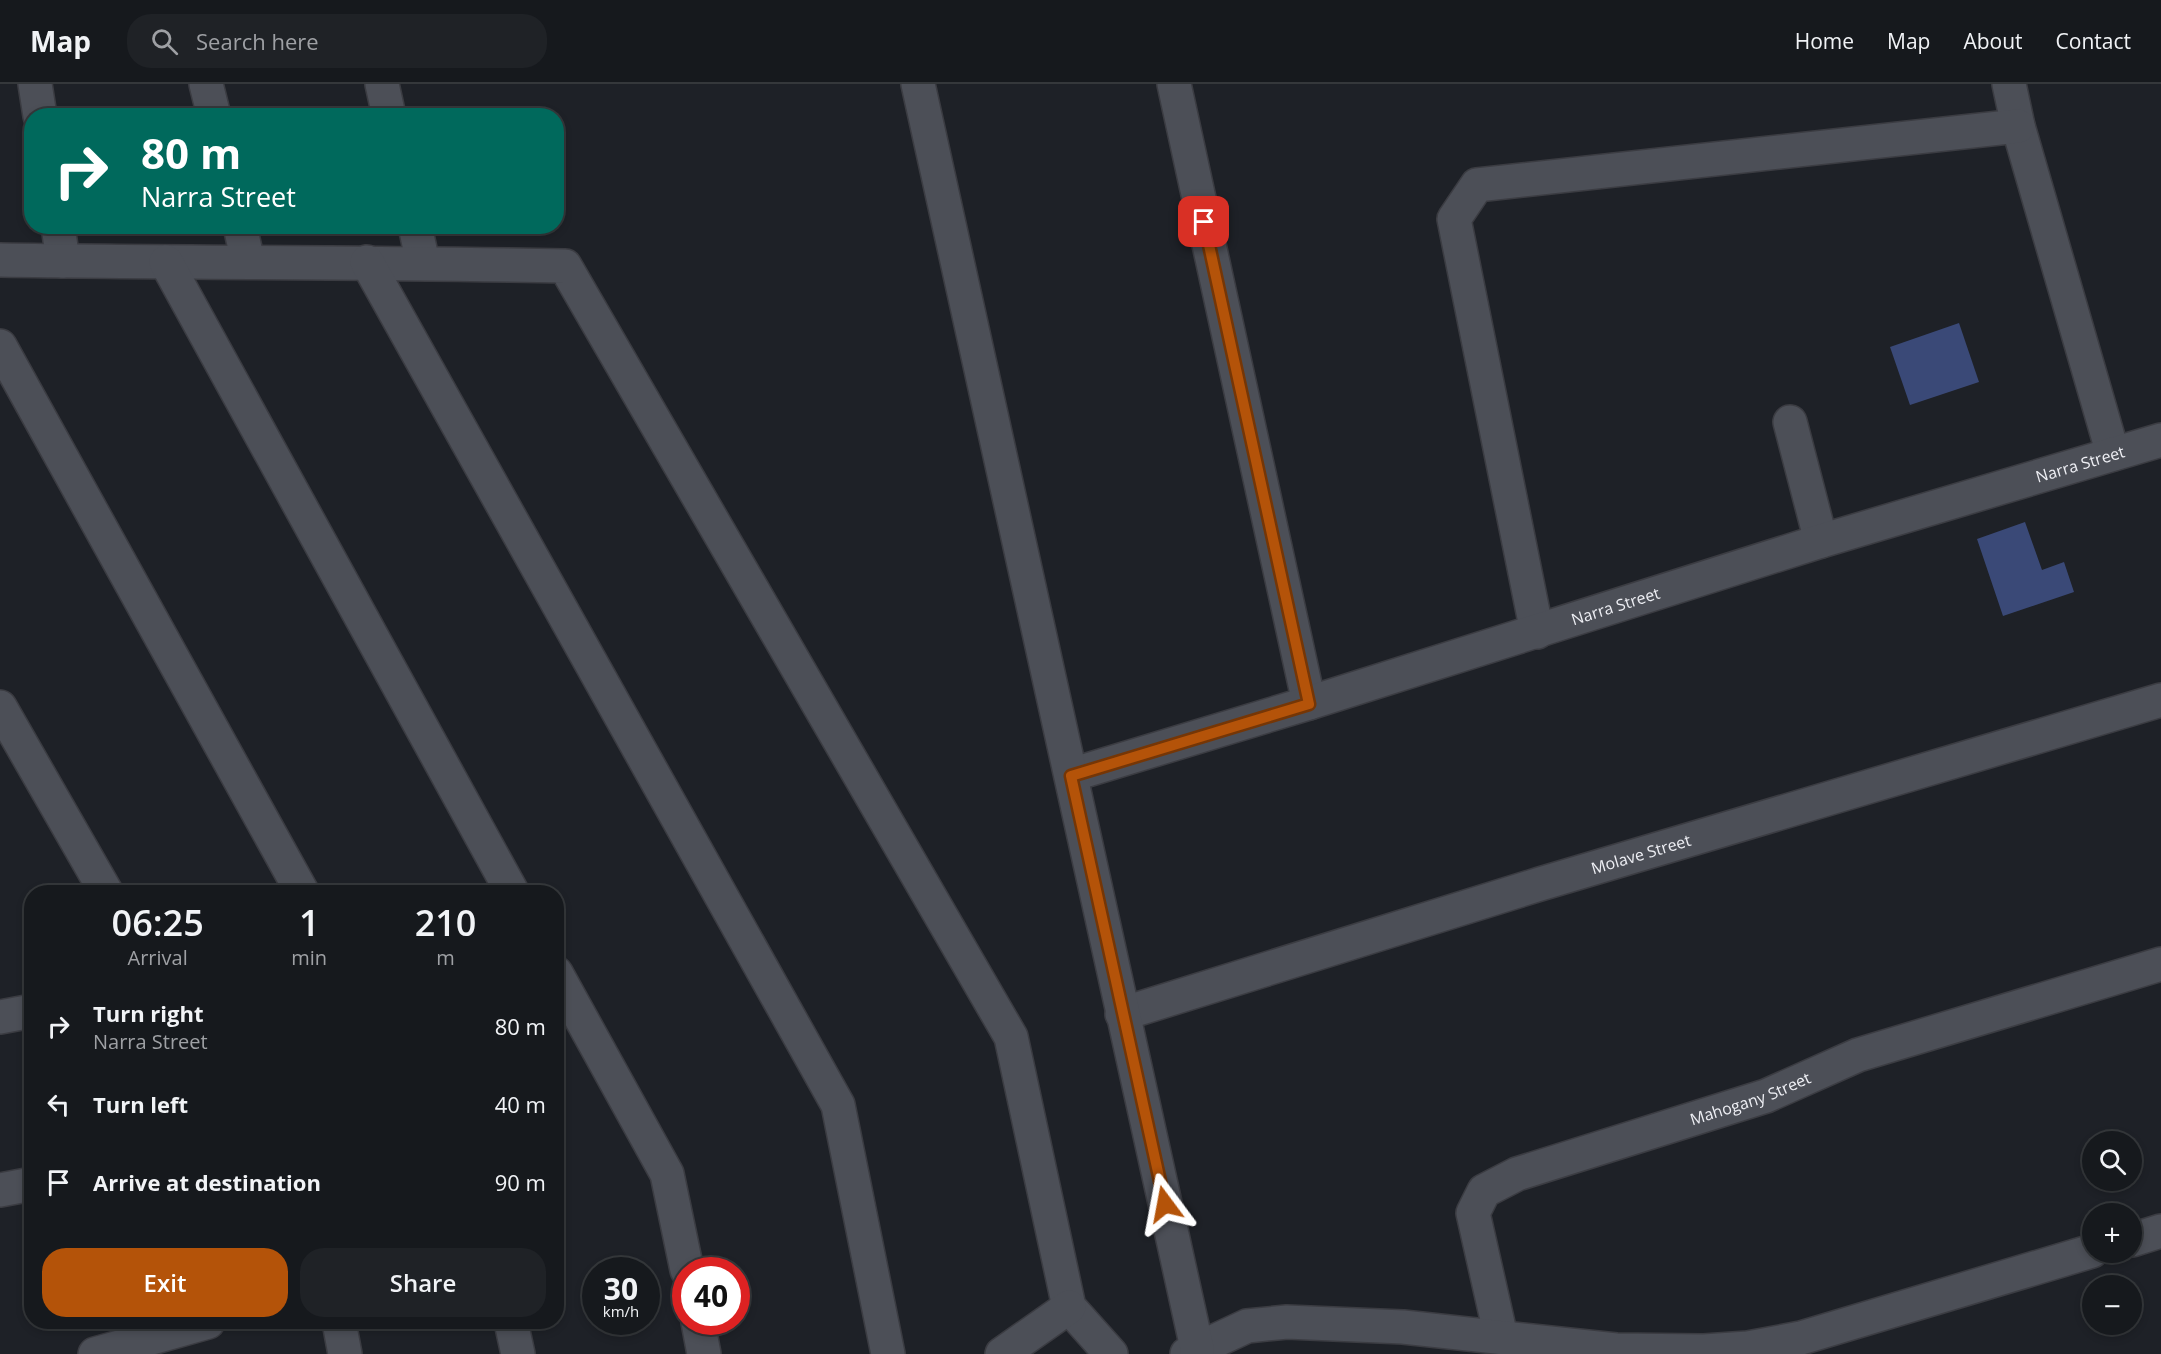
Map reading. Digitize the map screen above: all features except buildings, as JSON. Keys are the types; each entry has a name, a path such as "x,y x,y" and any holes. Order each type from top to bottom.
{"street":[{"path":"35,84 39,108"},
{"path":"206,84 212,108"},
{"path":"382,84 387,108"},
{"path":"918,84 996,430 1194,1352 1247,1326 1287,1322 1403,1327 1616,1350 1704,1351 1748,1348 1802,1338 2082,1254"},
{"path":"1174,84 1309,704"},
{"path":"2009,84 2018,126 2113,454"},
{"path":"1536,632 1454,219 1477,185 2018,126"},
{"path":"59,234 63,261"},
{"path":"242,234 248,262"},
{"path":"417,234 423,263"},
{"path":"0,260 367,262 565,266 1011,1037 1070,1307 1111,1354"},
{"path":"166,262 508,885"},
{"path":"367,262 838,1105 888,1354"},
{"path":"0,346 298,885"},
{"path":"1790,422 1821,541"},
{"name":"Narra Street","path":"1071,776 1309,704 1821,541 2161,440"},
{"name":"Molave Street","path":"1122,1014 1540,884 2161,700"},
{"path":"0,707 102,885"},
{"name":"Mahogany Street","path":"1501,1337 1473,1213 1484,1191 1517,1174 1766,1096 1858,1055 2161,964"},
{"path":"564,987 667,1174 684,1257"},
{"path":"0,1017 24,1012"},
{"path":"0,1190 24,1186"},
{"path":"2142,1237 2161,1231"},
{"path":"1019,1350 1070,1307"},
{"path":"95,1354 183,1329"},
{"path":"340,1329 345,1354"},
{"path":"513,1329 518,1354"},
{"path":"700,1335 704,1354"}],"route":[{"path":"1165,1204 1071,776 1309,704 1204,222"}]}
